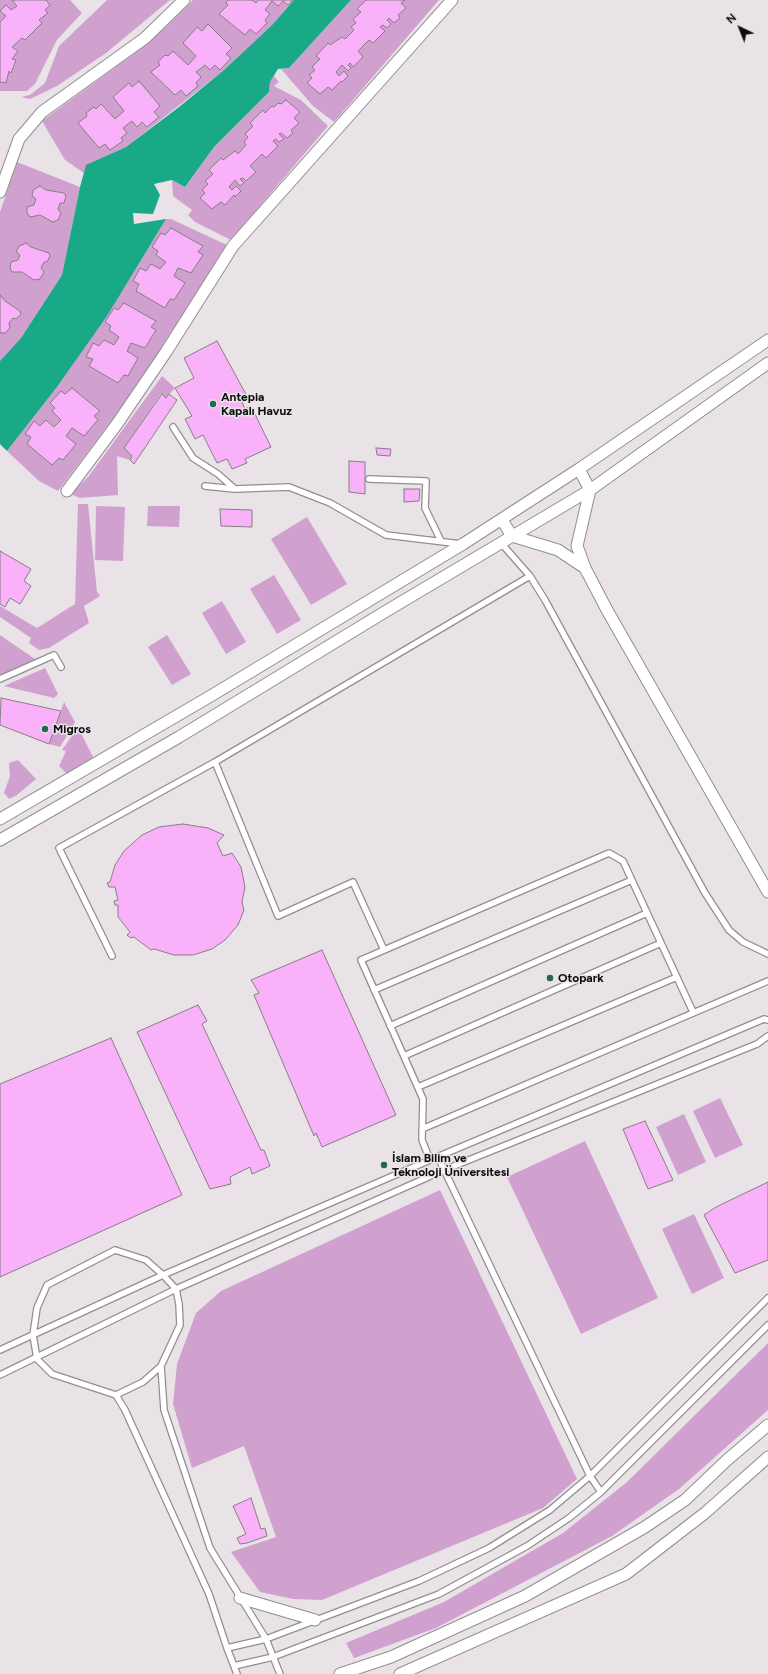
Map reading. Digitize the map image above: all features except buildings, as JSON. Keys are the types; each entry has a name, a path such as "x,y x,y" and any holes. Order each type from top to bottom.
{"street":[{"path":"0,192 19,139 42,112 145,38 184,0"},
{"path":"67,491 117,424 166,352 233,246 452,0"},
{"path":"0,819 209,697 502,520 579,470 768,340"},
{"path":"0,840 179,737 590,490 768,363"},
{"path":"579,470 590,490 577,546 585,568 611,617 768,892"},
{"path":"502,520 512,536 558,550 585,568"},
{"path":"340,1674 391,1657 525,1596 645,1527 685,1500 768,1426"},
{"path":"400,1674 626,1574 705,1513 768,1458"},
{"path":"240,1598 315,1620"}],"lane":[{"path":"173,427 192,458 218,474 235,489"},
{"path":"370,479 426,481 425,508 441,541"},
{"path":"205,486 235,489 289,487 330,503 386,534 463,544"},
{"path":"501,543 530,576 549,607 704,894 728,930 743,942 768,954"},
{"path":"112,956 59,848 215,762 530,576"},
{"path":"0,679 54,655 61,667"},
{"path":"215,762 278,916 353,882 384,950"},
{"path":"430,1160 422,1140 423,1099 361,960 609,854 623,861 693,1012"},
{"path":"374,990 632,880"},
{"path":"390,1026 647,913"},
{"path":"404,1056 661,943"},
{"path":"418,1087 677,977"},
{"path":"422,1129 768,981"},
{"path":"0,1350 163,1275 430,1160 764,1019 768,1020"},
{"path":"0,1376 176,1289 444,1170 757,1044 768,1036"},
{"path":"438,1157 590,1476 600,1492"},
{"path":"116,1395 143,1382 162,1366 180,1325 179,1304 176,1289 146,1260 115,1250 47,1285 37,1308 33,1335 37,1359 52,1374 116,1395 125,1410 209,1594 237,1674"},
{"path":"227,1648 266,1639 419,1581 490,1548 550,1510 590,1476 768,1298"},
{"path":"234,1666 273,1657 439,1594 528,1546 569,1518 600,1492 768,1325"},
{"path":"162,1366 164,1410 210,1548 266,1639 280,1674"}],"shaded area":[{"path":"0,0 70,0 82,13 57,40 35,84 27,91 0,91"},
{"path":"107,0 170,0 106,53 57,86 30,99 21,97 30,95 45,83 59,46"},
{"path":"193,0 294,0 272,25 224,70 126,147 87,165 84,173 65,160 42,121 135,53 167,26"},
{"path":"294,0 351,0 289,68 278,69 270,82 269,92 214,147 185,187 172,180 154,184 160,195 153,214 133,213 134,224 166,219 107,316 57,387 7,451 0,444 0,361 21,338 62,275 86,165 126,147 179,107 224,70 272,25"},
{"path":"351,0 439,0 334,122 313,106 281,69 289,68"},
{"path":"274,76 279,82 274,86 301,100 328,126 231,240 195,222 188,215 192,210 173,196 172,180 185,187 214,147 269,92 270,82"},
{"path":"17,162 80,187 62,275 21,338 0,361 0,212"},
{"path":"166,219 171,219 227,245 130,396 58,491 39,481 7,451 57,387 105,318"},
{"path":"162,376 175,388 166,398 161,394 124,448 132,456 130,460 117,456 118,495 80,498 70,494 88,477"},
{"path":"78,504 88,504 97,592 100,596 84,606 89,623 49,648 39,650 29,643 31,638 0,617 0,606 37,628 75,604"},
{"path":"96,506 125,507 123,561 95,560"},
{"path":"148,506 180,506 179,527 147,526"},
{"path":"307,517 347,584 311,605 271,539"},
{"path":"274,575 301,620 277,634 250,589"},
{"path":"222,601 246,642 226,654 202,613"},
{"path":"0,635 35,659 0,676"},
{"path":"167,635 191,674 172,685 148,647"},
{"path":"45,668 58,694 54,698 4,686"},
{"path":"64,702 75,722 60,747 49,744"},
{"path":"78,727 94,759 67,774 59,766 66,751 62,750"},
{"path":"18,760 36,779 17,795 9,799 4,793 10,776 9,763"},
{"path":"720,1098 743,1145 715,1158 693,1111"},
{"path":"684,1114 706,1162 678,1175 656,1127"},
{"path":"585,1141 658,1298 581,1334 507,1177"},
{"path":"440,1190 577,1479 543,1508 322,1600 293,1599 260,1592 231,1552 276,1537 244,1446 192,1468 173,1404 177,1364 196,1313 221,1291"},
{"path":"694,1214 724,1278 692,1294 662,1229"},
{"path":"768,1343 768,1410 679,1489 612,1536 436,1628 354,1658 346,1643 444,1602 563,1533 627,1482"}],"place":[{"name":"Antepia Kapalı Havuz","path":"213,404"},
{"name":"Migros","path":"45,729"},
{"name":"Otopark","path":"550,978"},
{"name":"İslam Bilim ve Teknoloji Üniversitesi","path":"384,1165"}]}
